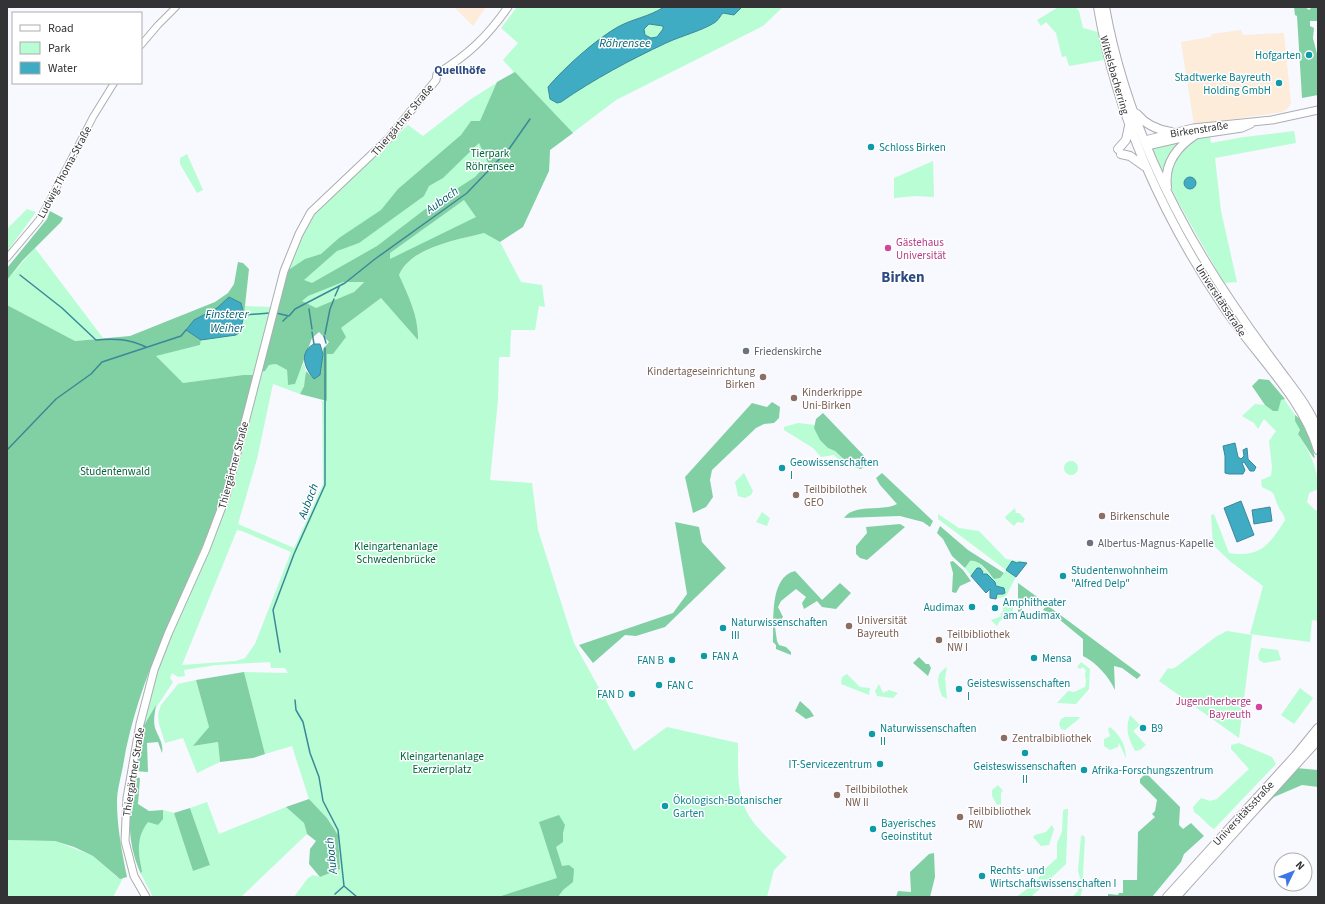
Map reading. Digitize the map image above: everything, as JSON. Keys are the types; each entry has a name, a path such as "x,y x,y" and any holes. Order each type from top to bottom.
{"main road":[{"name":"Thiergärtner Straße","path":"146,897 134,876 125,841 127,798 140,724 154,670 168,634 206,549 226,496 272,312 284,271 311,212 388,139 436,80 437,74 461,59 478,45 508,7"},
{"name":"Wittelsbacherring","path":"1098,7 1115,80 1137,145"},
{"name":"Wittelsbacherring","path":"1106,7 1116,53 1134,111 1146,143"},
{"name":"Birkenstraße","path":"1146,143 1242,128 1255,123 1318,110"},
{"path":"1134,111 1145,122 1156,129 1171,132"},
{"name":"Birkenstraße","path":"1146,143 1171,132 1226,124 1255,123"},
{"path":"1129,125 1126,140 1119,152 1139,160 1147,170"},
{"path":"1168,192 1166,181 1172,158 1186,142 1195,135"},
{"path":"1137,145 1146,143"},
{"name":"Universitätsstraße","path":"1146,143 1168,192 1191,235 1231,301 1308,410 1318,431"},
{"name":"Universitätsstraße","path":"1137,145 1147,170 1170,217 1197,265 1225,309 1250,344 1299,407 1312,431 1318,450"},
{"name":"Universitätsstraße","path":"1300,756 1318,728"},
{"name":"Universitätsstraße","path":"1176,897 1300,756 1318,740"},
{"name":"Universitätsstraße","path":"1167,897 1291,766"}],"street":[{"path":"142,44 176,7"},
{"name":"Ludwig-Thoma-Straße","path":"7,258 38,220 48,204 93,117 113,84"}],"shaded area":[{"path":"454,7 486,7 473,26"},
{"path":"1241,30 1243,35 1284,33 1291,104 1282,112 1194,125 1181,42 1210,37 1212,34"}],"green space":[{"name":"Tierpark Röhrensee","path":"517,7 783,7 763,26 616,100 550,150 549,171 476,217 364,281 354,292 282,329 287,271 300,240 314,213 408,125 423,136 471,99 514,72 503,60 518,43 501,28"},
{"path":"1075,7 1079,11 1083,28 1098,32 1104,60 1069,66 1066,56 1062,57 1056,33 1046,22 1041,26 1037,20 1057,8"},
{"name":"Hofgarten","path":"1294,7 1305,7 1309,10 1312,7 1318,7 1318,21 1310,21 1310,26 1314,28 1313,38 1318,58 1318,95 1302,98 1297,16 1295,15"},
{"path":"515,72 573,133 550,150 549,171 523,227 500,242 484,233 448,242 424,251 405,265 399,275 415,315 418,340 381,298 341,328 346,337 333,354 327,354 327,401 300,394 304,386 306,371 314,379 323,354 323,349 329,342 319,332 312,338 295,384 288,385 287,370 276,364 269,365 265,371 261,372 287,271 305,259 321,254 339,238 381,210 398,189 461,135 471,121 480,121 497,82","holes":["479,143 488,163 475,177 424,210 377,246 312,283 304,280 337,251 359,243 424,196 429,186 443,178","464,200 476,217 390,259 390,253","343,282 364,282 354,292 316,308 302,301 308,296"]},
{"path":"1294,131 1296,143 1215,158 1221,211 1237,282 1224,283 1178,202 1152,149 1210,136 1211,143 1244,137"},
{"path":"187,154 203,190 197,193 180,164 180,158"},
{"path":"933,161 934,197 915,196 894,198 894,178"},
{"path":"27,209 36,212 7,252 7,229"},
{"path":"50,211 63,218 61,222 23,260 7,280 7,268 47,219"},
{"path":"484,233 500,242 521,282 542,285 545,307 539,306 535,330 511,330 510,357 499,357 498,400 490,480 532,483 538,530 574,643 634,751 667,727 738,743 740,790 745,808 757,826 787,857 774,870 767,897 294,897 308,878 313,875 320,877 340,869 338,835 327,818 309,799 292,746 265,754 244,672 288,673 285,668 271,668 270,662 216,665 184,670 185,676 178,677 172,673 170,678 173,682 142,729 158,665 219,523 236,473 261,372 265,371 269,365 276,364 287,370 288,385 295,384 299,371 304,363 304,386 300,394 273,384 257,459 238,524 294,548 323,484 322,401 326,401 327,354 341,328 381,298 418,339 415,314 399,275 405,265 424,251 436,246","holes":["237,530 291,552 255,644 245,658 236,661 182,665"]},
{"path":"35,248 103,338 75,341 7,305 7,280"},
{"name":"Studentenwald","path":"238,262 243,263 249,269 244,315 241,303 211,311 198,319 187,330 201,340 200,345 156,356 183,383 243,375 256,375 237,449 219,505 200,553 161,642 138,703 117,797 119,830 127,877 120,879 93,856 74,847 55,841 7,840 7,305 75,341 130,336 215,302 228,293 234,284"},
{"path":"245,306 271,307 256,375 243,375 183,383 155,356 200,345 201,340 236,335 244,315"},
{"path":"1259,379 1269,380 1285,399 1281,400 1278,411 1273,411 1265,405 1252,386"},
{"path":"1284,399 1295,415 1295,421 1300,430 1298,434 1315,467 1318,481 1318,489 1309,493 1307,502 1318,511 1318,621 1312,620 1310,642 1250,634 1263,586 1231,562 1213,545 1211,515 1214,514 1229,553 1240,554 1257,551 1263,547 1274,536 1285,520 1273,494 1262,487 1261,480 1271,476 1272,467 1269,441 1276,431 1264,419 1258,429 1254,423 1242,416 1255,404 1265,405 1273,411 1281,400"},
{"path":"772,402 780,407 779,418 774,423 764,424 756,428 712,470 710,480 713,497 706,507 693,513 685,477 752,403 767,407"},
{"path":"823,413 870,462 861,469 851,466 835,451 828,448 820,440 814,428 816,419"},
{"path":"1295,415 1299,418 1305,428 1315,458 1298,434 1300,430 1295,421"},
{"path":"798,423 815,425 814,428 828,448 835,451 851,466 843,464 834,455 821,457 813,448 784,430 784,427"},
{"path":"1068,461 1074,461 1078,465 1078,471 1074,475 1068,475 1064,471 1064,465"},
{"path":"744,473 753,491 751,495 745,498 738,496 735,482"},
{"path":"882,473 933,521 930,527 923,522 900,516 844,518 849,513 861,509 897,504 880,485 876,478"},
{"path":"1015,508 1016,513 1019,513 1025,519 1023,523 1017,522 1014,526 1005,517"},
{"path":"762,512 770,518 767,526 756,522"},
{"path":"938,514 959,528 979,531 1006,559 1028,562 1015,564 1006,570 938,519"},
{"path":"675,522 699,527 702,542 726,568 665,627 636,636 625,635 593,663 579,645 673,613 687,594"},
{"path":"900,524 905,527 867,560 860,558 856,554 856,546 867,533 866,527"},
{"path":"940,526 968,550 1004,573 1000,578 994,579 984,567 974,561 970,561 965,568 952,556 943,539 937,533"},
{"path":"953,561 963,570 971,581 960,586 956,593 952,592 953,573 950,562"},
{"path":"970,561 977,561 994,579 1000,578 1006,570 1016,577 1006,596 996,599 997,594 1003,594 1005,592 1001,587 996,586 989,577 977,570 971,576 965,568"},
{"path":"795,571 822,600 840,583 851,593 836,609 822,607 817,601 804,609 802,603 806,597 796,589 781,601 778,607 783,617 775,627 777,641 779,645 786,647 791,652 791,655 776,649 776,645 773,642 774,612 777,591 781,582 787,575"},
{"path":"1018,583 1040,599 1037,605 1028,599 1023,598 1020,606 1023,611 1018,612"},
{"path":"1008,599 1013,601 1013,615 1012,617 1007,615 999,622 997,626 991,620 1002,616 1000,614 1003,611 1002,603"},
{"path":"1047,604 1141,675 1137,679 1122,668 1114,666 1115,690 1102,670 1083,656 1083,639 1054,615 1043,610"},
{"path":"1227,631 1252,635 1239,738 1159,681 1168,668 1171,669 1176,667 1217,636"},
{"path":"1261,648 1278,650 1281,660 1264,663 1259,660 1258,655"},
{"path":"919,657 926,664 929,664 931,668 928,676 913,663"},
{"path":"1081,662 1090,669 1089,689 1076,704 1057,703 1068,691 1074,692 1085,687 1086,671 1083,667 1080,669 1077,667"},
{"path":"947,667 945,678 947,699 942,696 938,680 940,673"},
{"path":"244,672 265,754 253,758 220,762 218,742 193,746 209,727 196,680"},
{"path":"847,674 860,687 870,688 869,695 841,684 842,677"},
{"path":"196,680 209,727 194,746 218,742 220,762 197,773 183,738 165,743 159,724 158,714 161,705 178,684"},
{"path":"879,684 883,693 889,690 898,693 893,698 877,696 875,691"},
{"path":"1300,688 1313,698 1294,724 1281,715"},
{"path":"800,701 814,716 806,719 795,711"},
{"path":"156,705 154,725 161,743 162,753 158,742 147,743 148,772 133,771 142,729"},
{"path":"1130,715 1140,725 1133,731 1146,745 1140,750 1135,751 1129,737 1128,725"},
{"path":"1065,717 1080,718 1065,730 1061,729 1059,724 1061,719"},
{"path":"1110,727 1117,733 1122,741 1126,758 1119,743 1118,747 1110,750 1104,746 1104,739 1110,736 1108,729"},
{"path":"1239,743 1272,757 1276,764 1214,829 1194,812 1193,807 1201,798 1210,801 1217,799 1249,769 1231,749 1231,745"},
{"path":"1296,768 1318,770 1318,787 1302,785 1274,797 1222,850 1183,897 1178,897"},
{"path":"1146,773 1180,807 1179,825 1183,829 1191,823 1204,836 1184,854 1181,862 1152,897 1108,897 1108,894 1118,895 1119,893 1123,893 1123,880 1137,880 1138,832 1155,817 1152,814 1155,811 1157,800 1140,783 1140,779"},
{"path":"133,777 140,778 138,804 149,811 163,810 163,819 158,825 148,822 141,833 139,852 142,871 141,874 133,849 130,826"},
{"path":"998,785 1003,791 1001,793 1001,804 997,805 992,796 992,790"},
{"path":"309,799 327,818 338,835 340,869 320,877 309,864 310,849 316,841 307,834 304,823 286,807"},
{"path":"207,802 219,834 286,807 304,823 307,834 241,897 153,897 141,874 142,871 138,845 140,832 143,826 149,821 163,819 163,810 174,813 193,871 210,865 190,808"},
{"path":"190,808 210,865 193,871 174,813"},
{"path":"1068,809 1066,864 1031,897 1016,897 1034,884 1045,869 1057,858 1057,843 1062,832 1063,811"},
{"path":"559,815 565,825 563,842 556,847 562,866 569,865 574,869 573,882 563,890 558,897 498,897 557,878 539,822"},
{"path":"1052,825 1054,829 1049,845 1041,846 1033,837 1046,832"},
{"path":"1083,835 1085,838 1082,891 1080,897 1072,897 1078,891 1080,878 1078,871 1081,836"},
{"path":"7,840 55,841 93,856 117,877 123,878 113,897 7,897"},
{"path":"934,853 935,877 930,897 896,897 898,891 911,892 910,872 929,854"}],"water":[{"name":"Röhrensee","path":"664,7 742,7 734,15 723,13 717,21 709,26 666,43 626,63 586,85 561,102 557,103 550,99 548,87 589,47 616,28","holes":["649,24 663,26 663,29 657,37 651,38 645,35 644,29"]},
{"path":"1192,177 1195,178 1195,188 1188,189 1185,188 1184,181 1185,178"},
{"name":"Finsterer Weiher","path":"229,297 241,303 244,315 240,332 236,335 201,340 186,330 194,320 217,308"},
{"path":"314,344 320,344 323,354 320,375 314,379 306,366 305,356 309,347"},
{"path":"1235,443 1238,457 1241,459 1244,456 1243,450 1247,448 1248,459 1256,467 1254,471 1250,471 1244,462 1242,463 1245,470 1243,474 1225,473 1225,456 1223,446"},
{"path":"1241,501 1254,535 1237,542 1224,508"},
{"path":"1270,507 1272,521 1254,524 1252,510"},
{"path":"1012,561 1017,563 1027,563 1016,577 1006,570"},
{"path":"977,568 980,568 983,572 982,574 987,574 995,582 996,586 1004,588 1005,593 997,594 996,599 990,598 990,589 986,593 971,576"}],"waterway":[{"name":"Aubach","path":"276,313 289,316 295,309 345,283 375,259 467,193 509,149 530,119"},
{"path":"20,275 62,308 96,340 122,340 134,342 146,347"},
{"name":"Aubach","path":"335,296 339,287"},
{"name":"Aubach","path":"325,334 330,309 334,299"},
{"path":"309,309 312,329"},
{"path":"244,315 270,313"},
{"path":"283,321 287,317"},
{"path":"7,450 56,399 91,374 102,362 181,336 186,330"},
{"path":"312,332 314,344"},
{"name":"Aubach","path":"324,336 326,343"},
{"name":"Aubach","path":"280,652 273,610 294,554 325,485 325,348"},
{"name":"Aubach","path":"295,700 296,710 303,722 310,753 319,777 323,801 338,830 344,886 335,894"},
{"path":"344,886 357,897"}],"place":[{"name":"Hofgarten","path":"1309,55"},
{"name":"Stadtwerke Bayreuth Holding GmbH","path":"1279,83"},
{"name":"Schloss Birken","path":"871,147"},
{"name":"Gästehaus Universität","path":"888,248"},
{"name":"Friedenskirche","path":"746,351"},
{"name":"Kindertageseinrichtung Birken","path":"763,377"},
{"name":"Kinderkrippe Uni-Birken","path":"794,398"},
{"name":"Geowissenschaften I","path":"782,468"},
{"name":"Teilbibilothek GEO","path":"796,495"},
{"name":"Birkenschule","path":"1102,516"},
{"name":"Albertus-Magnus-Kapelle","path":"1090,543"},
{"name":"Studentenwohnheim \"Alfred Delp\"","path":"1063,576"},
{"name":"Audimax","path":"972,607"},
{"name":"Amphitheater am Audimax","path":"995,608"},
{"name":"Universität Bayreuth","path":"849,626"},
{"name":"Naturwissenschaften III","path":"723,628"},
{"name":"Teilbibliothek NW I","path":"939,640"},
{"name":"FAN A","path":"704,656"},
{"name":"Mensa","path":"1034,658"},
{"name":"FAN B","path":"672,660"},
{"name":"FAN C","path":"659,685"},
{"name":"Geisteswissenschaften I","path":"959,689"},
{"name":"FAN D","path":"632,694"},
{"name":"Jugendherberge Bayreuth","path":"1259,707"},
{"name":"B9","path":"1143,728"},
{"name":"Naturwissenschaften II","path":"872,734"},
{"name":"Zentralbibliothek","path":"1004,738"},
{"name":"Geisteswissenschaften II","path":"1025,753"},
{"name":"IT-Servicezentrum","path":"880,764"},
{"name":"Afrika-Forschungszentrum","path":"1084,770"},
{"name":"Teilbibilothek NW II","path":"837,795"},
{"name":"Ökologisch-Botanischer Garten","path":"665,806"},
{"name":"Teilbibliothek RW","path":"960,817"},
{"name":"Bayerisches Geoinstitut","path":"873,829"},
{"name":"Rechts- und Wirtschaftswissenschaften I","path":"982,876"}],"district":[{"name":"Quellhöfe","path":"460,70"},
{"name":"Birken","path":"903,277"}],"park label":[{"name":"Kleingartenanlage Schwedenbrücke","path":"396,552"},
{"name":"Kleingartenanlage Exerzierplatz","path":"442,762"}]}
